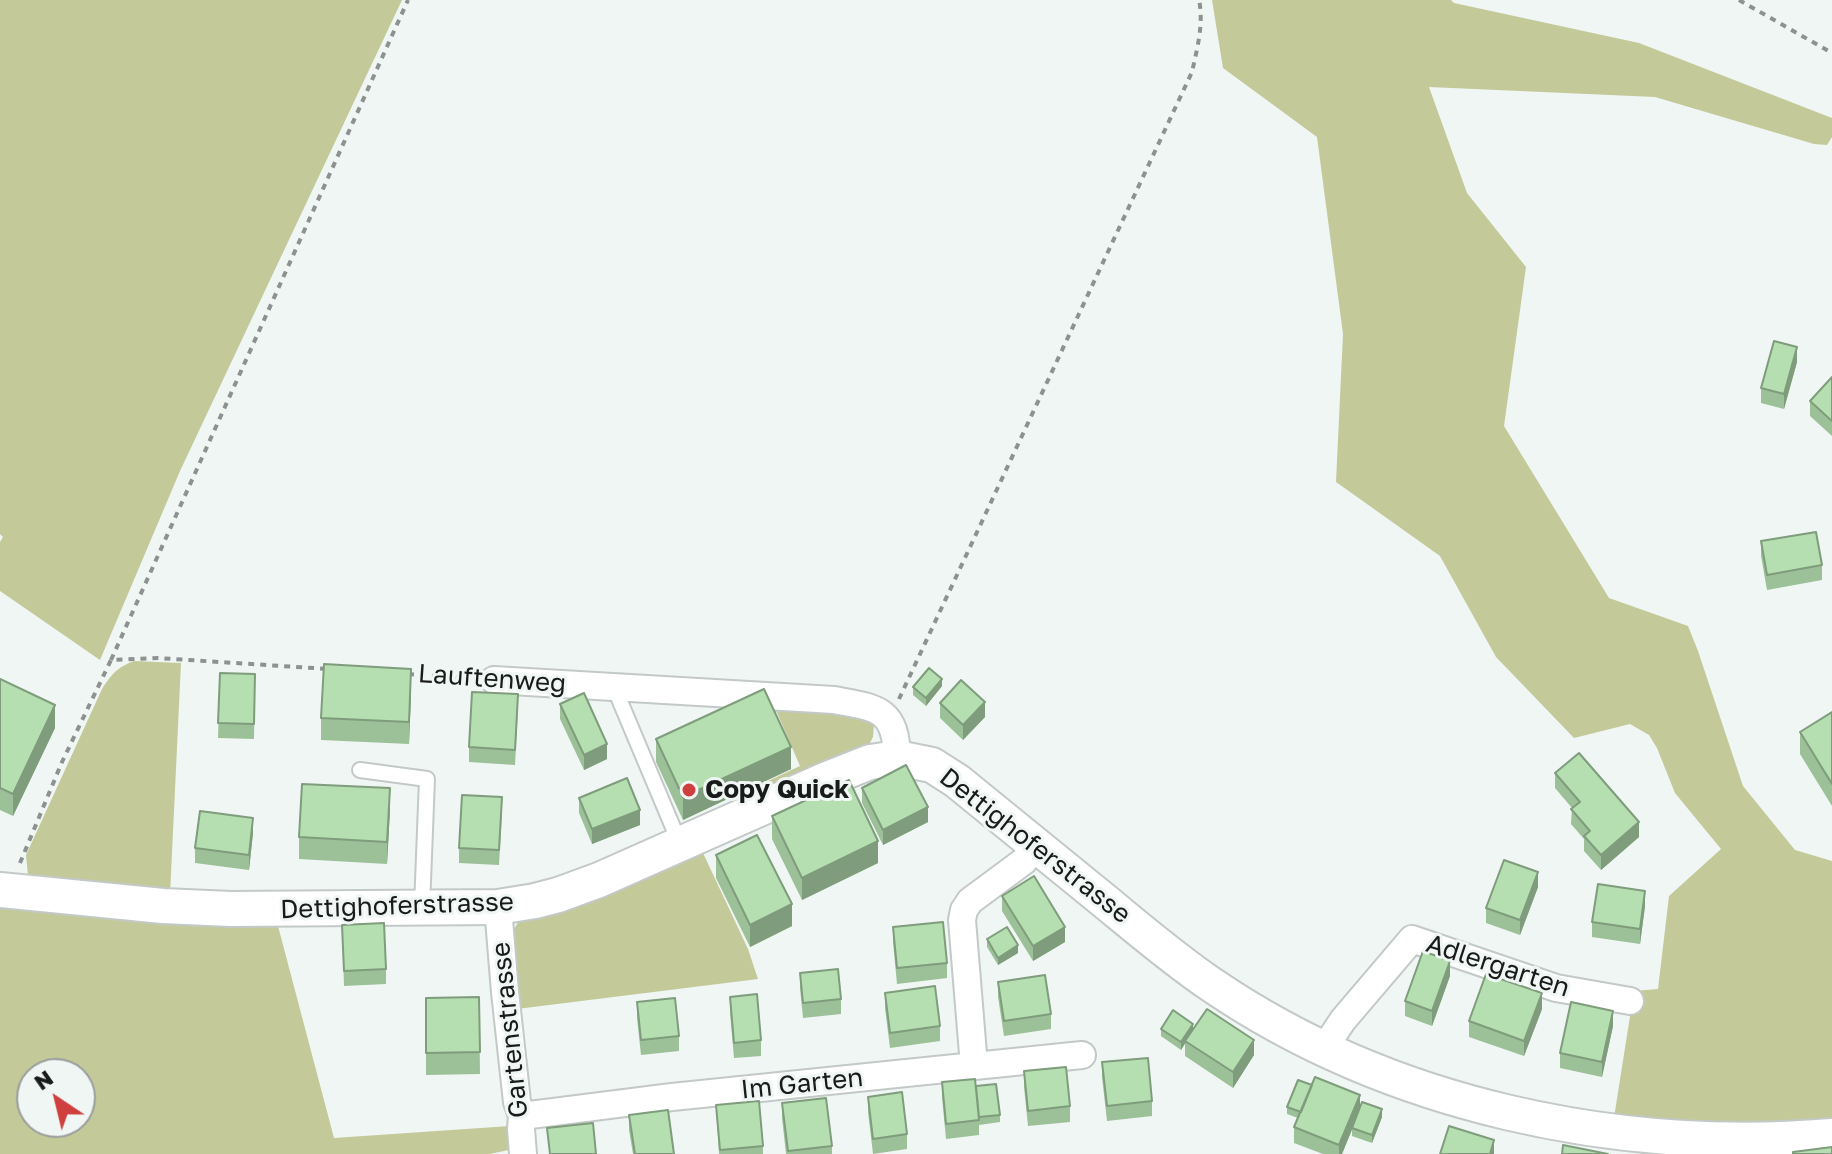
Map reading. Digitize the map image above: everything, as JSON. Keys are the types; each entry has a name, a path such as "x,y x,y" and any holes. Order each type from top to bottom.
{"street":[{"name":"Lauftenweg","path":"494,680 834,700 867,706 888,719"},
{"path":"888,719 894,732 897,758"},
{"name":"Dettighoferstrasse","path":"4,890 163,906 231,909 498,907 558,895 599,880 870,762 897,758 932,765 957,781 1211,985 1310,1043 1388,1079 1535,1124 1672,1148 1832,1136"},
{"path":"974,1066 962,920 964,910 970,901 1024,861 1036,845"},
{"name":"Gartenstrasse","path":"498,907 517,1102 522,1116 523,1154"},
{"name":"Adlergarten","path":"1310,1043 1343,1020 1412,939 1556,988 1630,1001"},
{"name":"Im Garten","path":"522,1116 672,1097 1082,1055"}],"lane":[{"path":"614,687 680,844"},
{"path":"360,770 427,779 422,908"}],"path":[{"path":"4,890 408,0"},
{"path":"888,719 1192,72 1198,42 1199,0"},
{"path":"1739,0 1832,53"},
{"path":"111,660 158,658 341,670"},
{"name":"Lauftenweg","path":"403,674 494,680"}],"green space":[{"path":"0,0 402,0 180,471 100,660 0,591 0,542 3,537 0,534"},
{"path":"1212,0 1451,0 1639,43 1832,118 1832,137 1827,145 1814,144 1655,97 1429,87 1467,193 1526,267 1504,426 1609,598 1688,626 1743,786 1795,850 1832,861 1832,1123 1613,1124 1634,991 1658,989 1669,896 1721,849 1675,793 1649,735 1630,724 1574,738 1496,657 1440,556 1336,482 1343,334 1317,137 1223,68"},
{"path":"134,661 181,663 170,895 28,876 26,855 102,689 115,672"},
{"path":"772,701 853,710 874,724 873,737 869,745 743,805 738,795 800,766"},
{"path":"703,853 748,949 758,979 517,1009 512,932 519,921 566,911"},
{"path":"0,907 219,925 278,926 334,1138 510,1126 513,1149 490,1154 0,1154"}],"building":[{"path":"1774,341 1797,347 1784,394 1761,388"},
{"path":"1832,377 1832,421 1810,401"},
{"path":"1816,532 1822,565 1767,575 1761,541"},
{"path":"324,664 411,669 409,722 321,718"},
{"path":"929,668 942,679 926,698 913,687"},
{"path":"220,673 255,674 254,724 218,723"},
{"path":"0,679 55,705 13,794 0,788"},
{"path":"961,680 985,702 963,725 940,703"},
{"path":"764,689 791,747 683,797 656,739"},
{"path":"472,692 518,694 515,750 469,747"},
{"path":"584,693 607,744 584,755 560,704"},
{"path":"1832,712 1832,784 1800,732"},
{"path":"1579,753 1639,822 1601,855 1584,836 1590,831 1571,809 1580,802 1555,773"},
{"path":"906,765 928,807 883,830 862,788"},
{"path":"627,778 640,810 592,829 579,798"},
{"path":"849,780 878,841 802,878 772,816"},
{"path":"302,784 390,788 387,842 299,837"},
{"path":"462,795 502,797 499,850 459,848"},
{"path":"200,811 253,818 249,855 195,848"},
{"path":"757,835 792,904 750,925 716,855"},
{"path":"1504,860 1538,872 1520,920 1486,908"},
{"path":"1034,876 1065,927 1033,946 1002,896"},
{"path":"1598,884 1645,891 1640,929 1592,922"},
{"path":"943,922 947,963 897,968 893,927"},
{"path":"384,923 386,969 344,971 342,925"},
{"path":"1007,927 1018,945 998,958 987,939"},
{"path":"1423,951 1450,961 1432,1011 1405,1001"},
{"path":"838,969 841,999 803,1003 800,973"},
{"path":"1486,974 1542,993 1524,1041 1469,1021"},
{"path":"1045,975 1051,1014 1004,1021 998,982"},
{"path":"935,986 940,1026 890,1033 885,993"},
{"path":"757,994 761,1040 734,1043 730,997"},
{"path":"479,997 480,1052 426,1053 426,998"},
{"path":"675,998 679,1036 641,1040 637,1002"},
{"path":"1571,1002 1613,1011 1602,1062 1560,1053"},
{"path":"1207,1009 1254,1040 1233,1072 1185,1041"},
{"path":"1173,1010 1193,1024 1181,1042 1161,1029"},
{"path":"1148,1058 1152,1101 1107,1106 1102,1062"},
{"path":"1066,1067 1070,1106 1028,1111 1024,1071"},
{"path":"1315,1077 1360,1095 1339,1145 1294,1127"},
{"path":"975,1079 979,1120 946,1124 942,1082"},
{"path":"1298,1080 1312,1085 1301,1112 1287,1107"},
{"path":"996,1084 1000,1115 979,1117 976,1086"},
{"path":"902,1092 907,1134 873,1139 868,1097"},
{"path":"826,1098 832,1146 788,1151 782,1103"},
{"path":"759,1101 763,1146 720,1150 716,1105"},
{"path":"1362,1102 1382,1109 1372,1135 1352,1128"},
{"path":"668,1110 674,1154 635,1154 629,1115"},
{"path":"593,1123 596,1154 550,1154 547,1128"},
{"path":"1449,1126 1494,1140 1490,1154 1440,1154"},
{"path":"1563,1145 1608,1154 1562,1154"},
{"path":"1832,1147 1832,1154 1793,1154 1793,1152"}],"place":[{"name":"Copy Quick","path":"689,790"}]}
